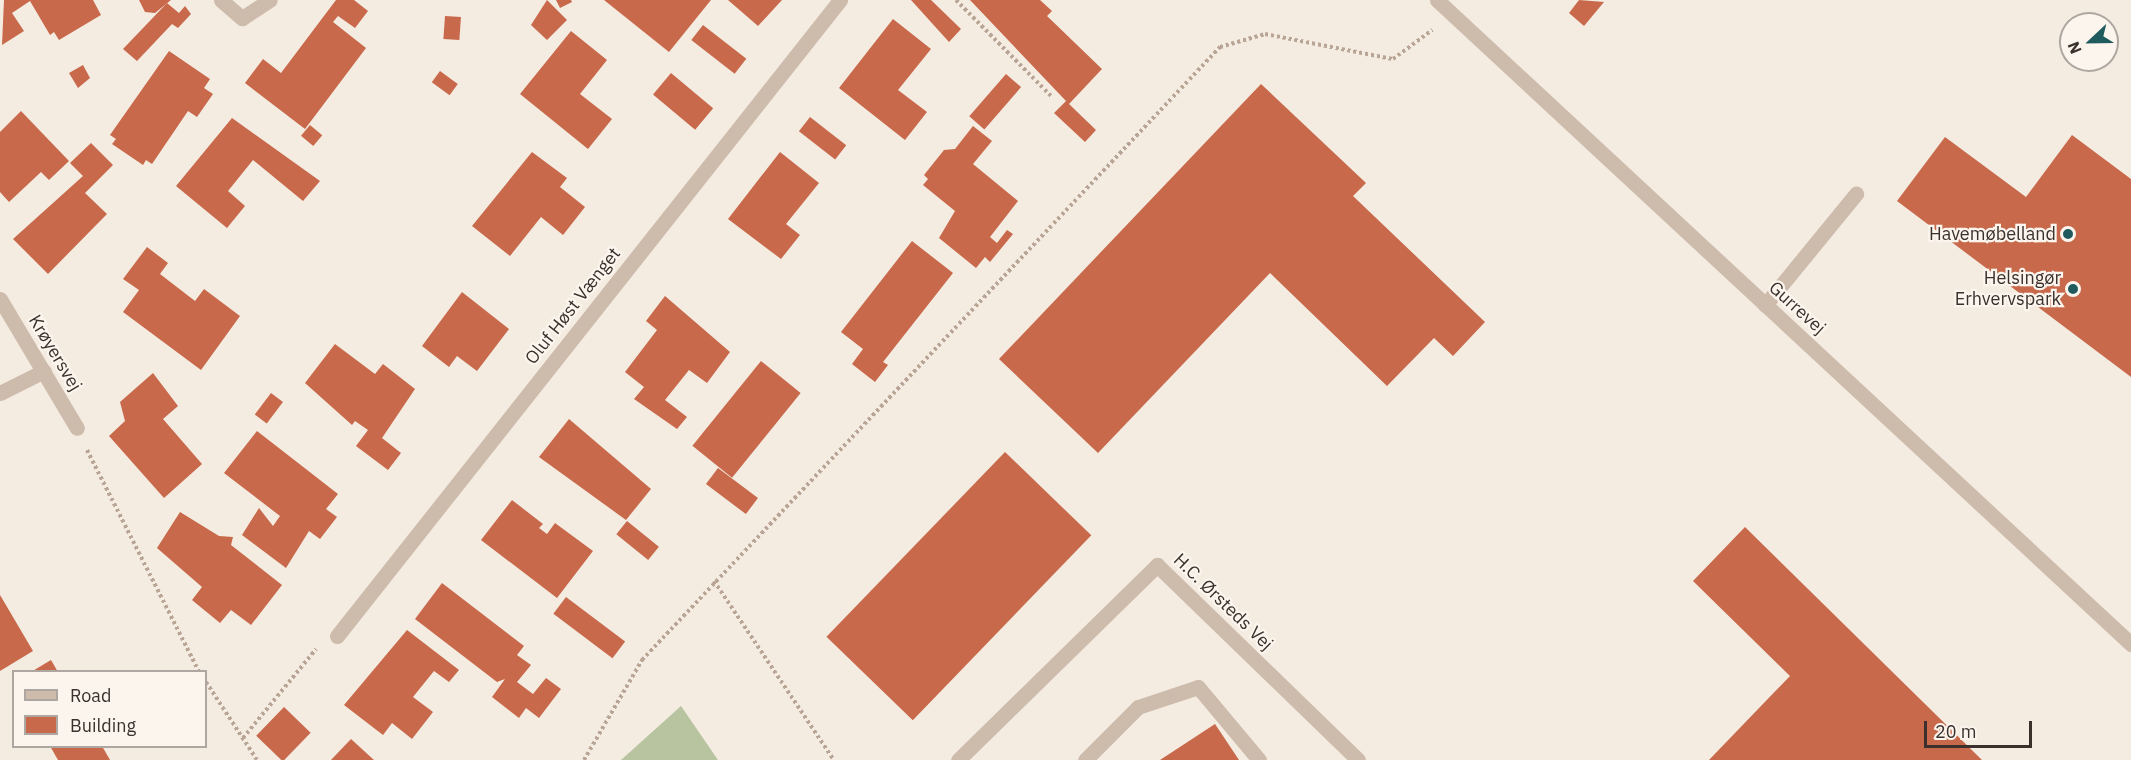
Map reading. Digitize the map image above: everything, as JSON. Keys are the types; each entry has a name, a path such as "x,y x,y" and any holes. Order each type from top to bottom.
{"street":[{"path":"221,0 242,18 270,0"},
{"name":"Oluf Høst Vænget","path":"338,636 840,0"},
{"name":"Gurrevej","path":"1437,0 2131,644"},
{"path":"1765,305 1856,194"},
{"name":"Krøyersvej","path":"0,299 77,428"},
{"path":"0,393 44,371"},
{"name":"H.C. Ørsteds Vej","path":"958,760 1157,565 1358,760"},
{"path":"1085,760 1138,706 1198,687 1259,760"}],"path":[{"path":"956,0 1052,97"},
{"path":"584,760 642,660 714,581 1220,47 1265,34 1393,59 1453,15"},
{"path":"77,428 198,670"},
{"path":"714,581 834,760"},
{"path":"243,738 315,649"},
{"path":"207,684 258,760"}],"green space":[{"path":"681,706 718,760 621,760"}],"building":[{"path":"4,0 93,0 101,15 59,40 54,32 50,35 30,1 12,13 24,31 2,45"},
{"path":"139,0 171,0 155,13 145,12"},
{"path":"336,0 354,0 368,11 355,28 338,16 333,22 366,48 305,129 245,83 263,59 281,73"},
{"path":"547,0 567,20 547,40 531,25"},
{"path":"556,0 571,0 572,2 560,8"},
{"path":"604,0 711,0 669,52"},
{"path":"728,0 782,0 758,26"},
{"path":"911,0 931,0 961,29 949,42"},
{"path":"970,0 1040,0 1052,11 1047,16 1102,69 1069,104 1096,130 1085,142 1054,113 1066,101"},
{"path":"1579,0 1604,2 1584,26 1569,13"},
{"path":"167,3 179,13 185,6 191,14 178,28 172,24 137,61 123,49"},
{"path":"445,16 461,17 459,40 443,39"},
{"path":"893,19 931,49 898,90 927,112 905,140 839,88"},
{"path":"703,25 746,59 735,74 691,40"},
{"path":"571,31 607,60 580,94 612,119 588,149 520,94"},
{"path":"169,51 210,79 204,88 213,94 197,117 188,111 152,164 146,160 143,165 112,144 116,139 110,135"},
{"path":"83,65 90,78 78,88 69,73"},
{"path":"440,71 458,84 450,95 432,82"},
{"path":"671,73 713,108 695,130 653,94"},
{"path":"1006,74 1021,87 984,129 969,116"},
{"path":"1261,84 1366,183 1353,196 1485,322 1453,356 1434,338 1387,386 1270,273 1098,453 999,359"},
{"path":"21,111 69,161 49,180 41,172 9,202 0,192 0,132"},
{"path":"810,117 846,145 835,160 799,131"},
{"path":"232,118 320,181 303,201 253,160 228,191 245,206 227,228 176,186"},
{"path":"310,125 322,135 313,146 301,136"},
{"path":"973,126 992,141 973,164 1018,201 990,237 997,243 1007,230 1013,234 990,262 985,257 976,268 939,238 955,211 923,185 928,179 924,175 944,150 955,149"},
{"name":"Helsingør Erhvervspark","path":"2072,135 2131,179 2131,377 1897,201 1945,137 2026,197"},
{"path":"91,143 113,165 85,193 107,214 48,274 13,239 83,176 70,163"},
{"path":"532,152 567,178 560,187 585,207 563,235 541,217 510,256 472,226"},
{"path":"780,152 819,183 786,224 800,235 781,259 728,219"},
{"path":"912,241 953,273 883,362 888,365 875,382 852,364 863,349 841,332"},
{"path":"147,247 168,263 160,274 195,301 204,289 240,316 201,370 123,312 139,290 123,279"},
{"path":"462,292 509,329 477,371 457,356 449,367 422,346"},
{"path":"665,296 730,352 707,383 689,370 665,400 687,417 677,429 634,399 644,387 625,372 657,330 646,321"},
{"path":"335,344 375,374 383,364 415,389 382,438 401,453 388,470 356,446 368,430 355,421 352,425 305,383"},
{"path":"761,361 801,393 732,478 692,446"},
{"path":"153,373 178,406 163,419 202,464 164,498 109,436 125,421 120,402"},
{"path":"271,393 283,402 267,424 255,415"},
{"path":"569,419 651,489 626,520 539,457"},
{"path":"257,431 338,494 326,509 337,517 320,539 309,531 286,568 242,535 259,508 273,526 280,516 224,473"},
{"path":"1005,452 1091,535 913,720 826,637"},
{"path":"718,468 758,498 746,514 706,484"},
{"path":"512,500 543,524 539,528 547,534 555,523 593,551 557,598 481,540"},
{"path":"180,512 219,536 233,537 231,545 282,585 251,625 231,610 220,623 192,600 202,587 157,548"},
{"path":"627,521 659,547 648,560 616,534"},
{"path":"1745,527 1982,760 1709,760 1790,676 1693,581"},
{"path":"442,583 524,646 517,655 531,665 517,682 533,694 546,678 561,689 539,718 526,708 519,718 492,697 505,679 497,682 415,619"},
{"path":"0,595 33,651 0,671"},
{"path":"566,597 625,642 612,658 553,614"},
{"path":"407,630 459,670 449,682 434,671 413,697 433,712 412,739 392,723 383,735 344,705"},
{"path":"51,660 57,670 34,670"},
{"path":"284,707 311,733 284,760 281,760 256,736"},
{"path":"1215,724 1239,760 1160,760"},
{"path":"351,739 374,760 331,760"},
{"path":"51,748 103,748 110,760 58,760"}],"place":[{"name":"Havemøbelland","path":"2068,234"},
{"name":"Helsingør Erhvervspark","path":"2073,289"}]}
